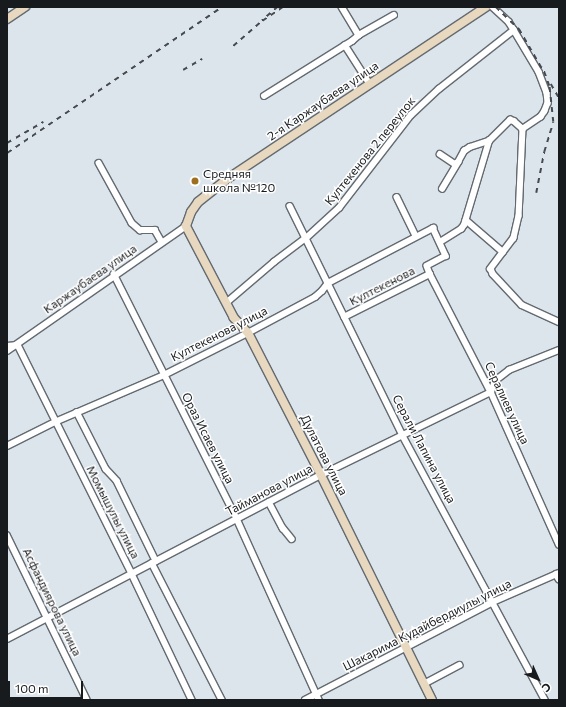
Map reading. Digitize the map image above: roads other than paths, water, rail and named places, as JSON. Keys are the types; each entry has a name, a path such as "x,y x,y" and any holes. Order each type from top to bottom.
{"street":[{"path":"7,19 25,7"},
{"path":"342,7 359,35"},
{"name":"2-я Каржаубаева улица","path":"186,226 191,212 198,202 227,179 486,7"},
{"path":"492,7 509,22 539,72 547,93 548,104 545,111 540,117 523,129"},
{"path":"264,96 359,35 394,15"},
{"name":"Култекенова 2 переулок","path":"226,303 274,262 305,239 339,208 411,115 439,89 514,30"},
{"path":"345,45 370,84"},
{"path":"442,189 464,151 470,147 489,141 510,120 514,121 523,129"},
{"path":"523,129 519,216 514,238 492,269 493,274 522,305 559,322"},
{"path":"430,274 427,266 446,256 440,242 461,229 466,220 489,141"},
{"path":"440,154 455,164 458,162"},
{"path":"99,163 132,223 140,230 155,230 162,242"},
{"path":"397,197 416,236"},
{"name":"Серали Лапина улица","path":"290,206 403,436 545,700"},
{"path":"466,220 503,252"},
{"name":"Каржаубаева улица","path":"7,351 18,345 114,274 186,226"},
{"name":"Дулатова улица","path":"186,226 234,318 248,333 321,475 432,700"},
{"name":"Култекенова улица","path":"7,446 77,412 164,375 248,333 315,297 322,292 328,283 416,236 433,228 440,242"},
{"name":"Ораз Исаев улица","path":"114,274 237,519 317,697"},
{"name":"Култекенова","path":"344,317 430,274"},
{"name":"Сералиев улица","path":"430,274 491,392 559,544"},
{"path":"7,346 18,345"},
{"name":"Момышулы улица","path":"18,345 132,574 192,700"},
{"path":"491,392 495,381 508,370 559,350"},
{"name":"Тайманова улица","path":"7,639 321,475 491,392"},
{"path":"77,412 106,469 117,480 154,562 222,700"},
{"path":"269,502 283,528 292,538"},
{"name":"Асфандиярова улица","path":"7,535 87,700"},
{"name":"Шакарима Кудайбердиулы улица","path":"305,700 317,697 493,602 558,575"},
{"path":"424,684 459,664"}],"railway":[{"path":"7,153 222,7"},
{"path":"278,7 262,21 283,7"},
{"path":"496,7 519,29 544,72"},
{"path":"233,46 262,21"},
{"path":"183,70 202,59"},
{"path":"536,193 544,152 553,122 549,86 542,67"},
{"path":"551,84 559,98"},
{"path":"7,143 43,122"}],"place":[{"name":"Средняя школа №120","path":"195,181"}]}
